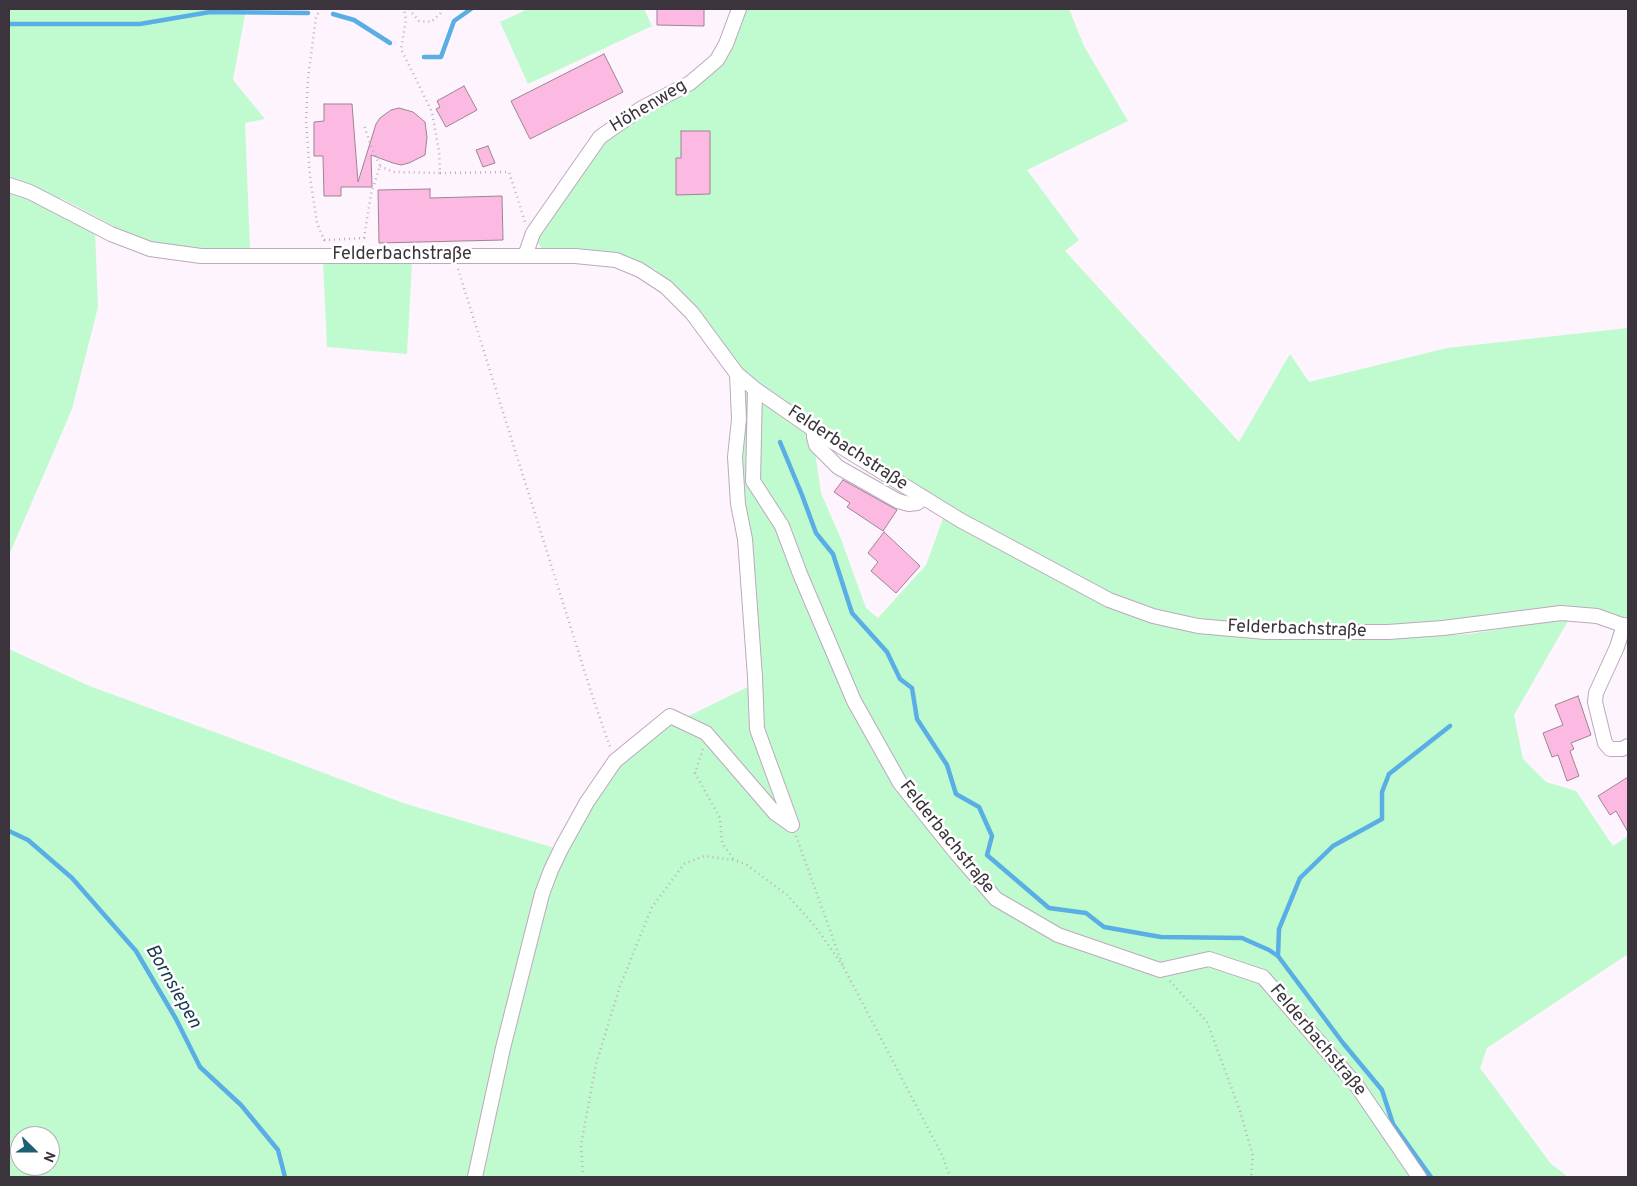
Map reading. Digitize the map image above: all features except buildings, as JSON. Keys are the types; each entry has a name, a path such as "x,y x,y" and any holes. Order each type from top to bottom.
{"street":[{"name":"Höhenweg","path":"525,256 533,233 600,138 642,108 690,83 717,60 726,44 739,9"},
{"name":"Felderbachstraße","path":"9,186 30,192 111,234 150,249 201,256 575,256 616,260 640,270 666,287 692,313 737,374 755,389 814,430 960,520 1109,600 1153,616 1198,626 1266,632 1388,632 1443,628 1561,613 1597,616 1626,626"},
{"path":"737,374 740,419 735,457 738,504 745,539 756,677 757,729 792,825"},
{"name":"Felderbachstraße","path":"755,389 753,480 782,526 800,574 854,700 900,783 957,854 996,899 1058,935 1160,970 1209,959 1263,977 1357,1086 1419,1177"},
{"path":"1626,626 1596,693 1594,702 1599,725 1610,749 1622,749 1628,746"},
{"path":"475,1177 503,1048 542,894 562,847 587,802 615,761 670,716 706,733 775,813 792,825"}],"path":[{"path":"321,9 316,17 308,78 306,120 310,177 317,223 329,255"},
{"path":"404,9 406,20 401,49 432,112 439,151 440,173"},
{"path":"409,9 419,21 431,22 443,9"},
{"path":"364,125 370,146 380,166 393,172 509,172 530,240"},
{"path":"324,240 364,238 371,194 380,166"},
{"path":"454,256 592,695 615,761"},
{"path":"705,742 695,773 720,818 722,843 734,860"},
{"path":"792,825 843,966"},
{"path":"583,1177 581,1145 596,1064 620,986 652,908 684,864 704,856 734,860 747,865 787,895 815,926 843,966 942,1155 950,1177"},
{"path":"1160,970 1207,1022 1240,1111 1253,1156 1251,1177"}],"green space":[{"path":"9,9 246,9 233,80 265,119 245,123 250,249 198,251 153,243 121,230 61,198 55,213 95,232 98,307 72,409 9,555"},
{"path":"528,9 644,9 652,26 528,84 500,22"},
{"path":"741,9 1069,9 1084,46 1128,121 1027,170 1079,240 1065,251 1239,442 1290,354 1309,382 1447,348 1628,328 1628,621 1608,612 1577,607 1394,627 1282,625 1218,621 1169,613 1116,596 971,520 830,433 746,374 679,292 655,269 617,254 542,249 537,241 550,218 605,141 625,125 696,85"},
{"path":"323,261 412,263 407,354 327,347"},
{"path":"743,390 813,439 821,493 841,539 866,608 878,618 926,565 944,516 1153,623 1385,638 1470,634 1569,619 1514,715 1523,759 1546,782 1576,791 1613,846 1628,836 1628,954 1487,1048 1480,1068 1551,1164 1568,1177 479,1177 507,1045 557,865 617,764 656,732 760,681 738,459"},
{"path":"9,649 87,685 403,803 558,849 472,1177 9,1177"}],"waterway":[{"path":"424,57 441,57 454,21 471,9"},
{"path":"9,24 140,24 210,12 308,13"},
{"path":"333,14 354,20 390,43"},
{"path":"780,442 816,533 833,554 852,613 887,652 900,679 912,688 917,719 947,765 956,794 979,807 992,836 987,855 1049,908 1086,913 1104,927 1161,937 1242,938 1278,956 1343,1043 1382,1090 1393,1124 1431,1177"},
{"path":"1278,956 1279,929 1300,878 1333,846 1382,819 1382,792 1389,774 1450,726"},
{"name":"Bornsiepen","path":"9,831 28,840 72,878 136,951 176,1019 200,1067 241,1105 278,1150 285,1177"}]}
